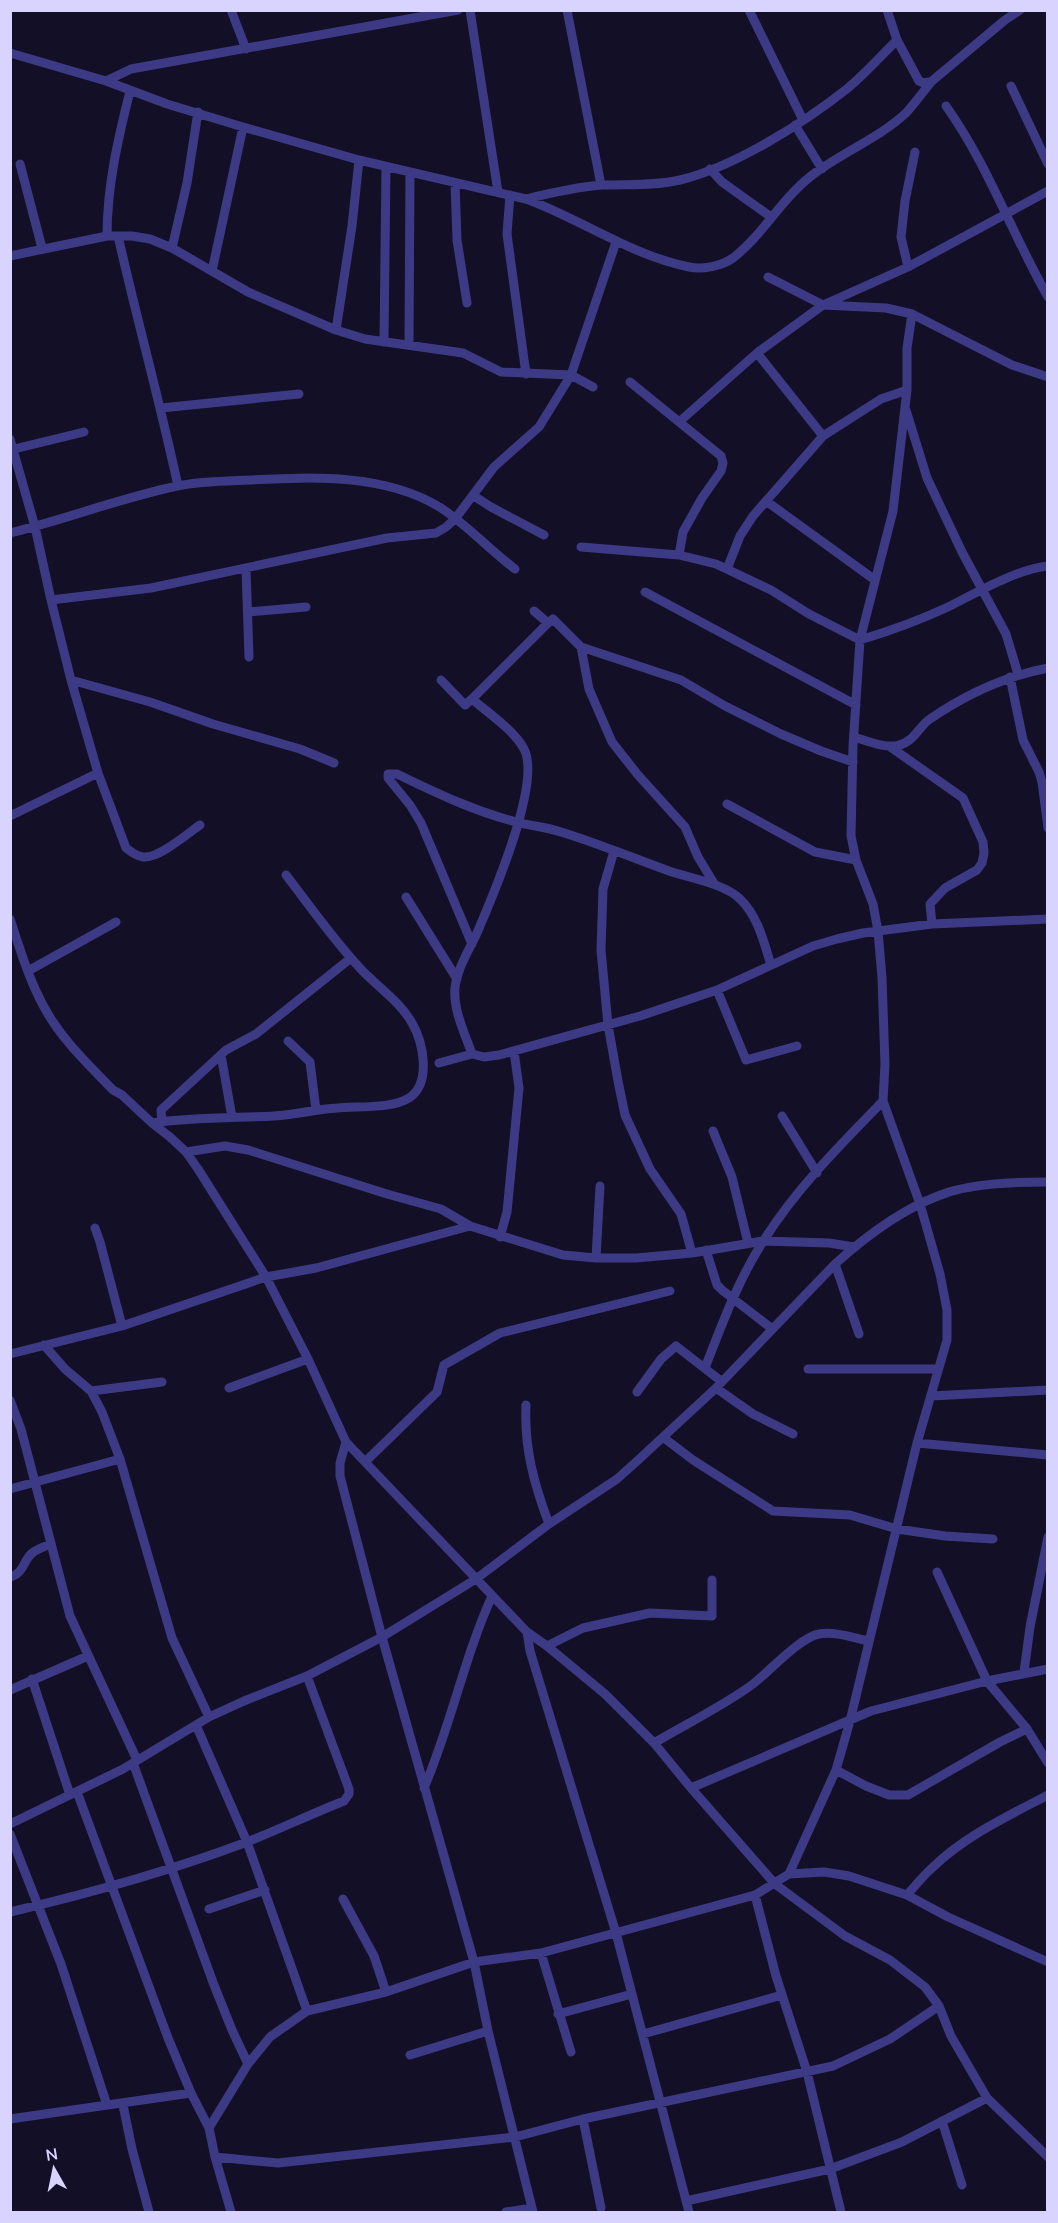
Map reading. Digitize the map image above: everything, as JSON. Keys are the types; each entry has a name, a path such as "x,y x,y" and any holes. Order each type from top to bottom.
{"street":[{"path":"231,10 246,49"},
{"path":"388,10 390,21"},
{"path":"106,81 131,69 458,10"},
{"path":"470,10 498,192"},
{"path":"567,10 601,185"},
{"path":"749,10 822,169"},
{"path":"887,10 897,40 919,81 924,83 932,81"},
{"path":"10,53 106,81 130,91 243,127 358,160 526,199 544,205 616,242 691,268 708,267 730,260 745,248 785,199 822,169 875,136 906,113 932,81 1020,10"},
{"path":"526,199 601,185 634,186 680,180 710,169 746,153 799,122 849,87 897,40"},
{"path":"1011,86 1047,164"},
{"path":"107,236 107,208 111,176 117,140 130,91"},
{"path":"946,106 963,130 1047,297"},
{"path":"172,248 187,183 198,112"},
{"path":"212,271 243,127"},
{"path":"908,267 901,237 904,201 915,152"},
{"path":"336,330 352,226 358,160"},
{"path":"20,164 42,248"},
{"path":"384,342 386,167"},
{"path":"710,169 722,182 771,217"},
{"path":"409,345 410,173"},
{"path":"455,183 457,240 467,303"},
{"path":"679,422 757,353 823,305 908,267 1047,191"},
{"path":"510,195 507,234 526,374"},
{"path":"10,256 107,236 150,239 172,248 248,292 336,330 365,339 463,354 501,372 571,375 593,387"},
{"path":"118,236 178,486"},
{"path":"51,600 151,588 387,538 436,533 454,519 494,467 539,428 571,375 616,242"},
{"path":"768,277 823,305 886,308 912,314 1003,361 1047,377"},
{"path":"209,2128 248,2064 270,2037 307,2011 386,1992 474,1962 541,1953 616,1933 755,1895 775,1884 789,1874 836,1770 850,1721 917,1443 947,1340 947,1310 940,1274 920,1204 883,1101 885,1064 878,931 873,904 856,860 851,836 860,639 893,511 907,390 907,348 912,314"},
{"path":"757,353 823,436"},
{"path":"630,382 721,456 723,463 721,471 702,498 683,532 679,555"},
{"path":"727,569 740,536 753,516 823,436 881,399 907,390"},
{"path":"161,408 299,394"},
{"path":"904,405 927,478 962,552 1006,633 1023,740 1042,782 1047,828"},
{"path":"14,450 84,432"},
{"path":"10,438 35,527 71,680 98,773 126,848 144,857 157,854 200,825"},
{"path":"10,533 178,486 209,481 279,479 356,481 377,484 410,494 441,508 515,569"},
{"path":"474,495 491,507 544,535"},
{"path":"766,501 875,580"},
{"path":"580,547 679,555 716,564 771,590 809,614 860,639 897,629 983,588 1047,566"},
{"path":"246,569 249,657"},
{"path":"645,592 856,705"},
{"path":"248,612 306,608"},
{"path":"534,611 548,623"},
{"path":"441,680 465,705 553,619 581,647 681,680 725,706 781,734 853,762"},
{"path":"581,647 589,689 612,742 684,827 715,885"},
{"path":"889,746 906,743 928,720 979,691 1014,676 1047,668"},
{"path":"71,680 300,749 334,763"},
{"path":"472,699 516,738 525,749 529,764 518,823 499,882 457,979 456,1003 472,1054"},
{"path":"854,737 889,746 963,798 982,842 984,853 982,863 977,870 945,888 930,904 932,924"},
{"path":"10,816 64,792 98,773"},
{"path":"472,944 421,823 388,774 397,774 462,805 518,823 559,831 702,883 715,885 741,900 753,916 771,965"},
{"path":"727,804 815,852 856,860"},
{"path":"614,851 603,889 601,905 601,950 608,1024 626,1115 650,1169 681,1215 692,1253"},
{"path":"157,1123 277,1116 316,1110 372,1106 402,1101 414,1093 422,1076 424,1060 418,1034 412,1022 405,1012 351,958 286,875"},
{"path":"406,897 457,979"},
{"path":"440,1062 472,1054 484,1057 514,1051 640,1016 717,990 813,946 863,933 932,924 1047,919"},
{"path":"10,920 28,971 45,1008 70,1044 113,1090 157,1123 186,1152 266,1277 308,1359 346,1442 527,1632 605,1694 654,1743 775,1884 845,1936 890,1960 925,1987 939,2006 951,2036 987,2098 1047,2157"},
{"path":"28,971 116,922"},
{"path":"157,1123 161,1110 221,1055 256,1034 351,958"},
{"path":"717,990 746,1060 797,1046"},
{"path":"288,1041 310,1062 316,1110"},
{"path":"500,1237 507,1212 519,1088 514,1051"},
{"path":"221,1055 231,1118"},
{"path":"705,1368 732,1299 763,1241 795,1197 847,1137 883,1101"},
{"path":"782,1116 817,1173"},
{"path":"713,1131 732,1177 748,1243"},
{"path":"186,1152 225,1146 248,1150 441,1209 470,1226 563,1255 636,1258 692,1253 763,1241 829,1243 854,1247"},
{"path":"10,1824 135,1762 209,1718 244,1701 307,1676 382,1637 476,1579 549,1524 617,1479 664,1438 718,1385 835,1264 854,1247 920,1204 940,1195 967,1189 1022,1182 1047,1182"},
{"path":"596,1258 600,1186"},
{"path":"10,1354 122,1326 266,1277 316,1268 470,1226"},
{"path":"95,1228 122,1326"},
{"path":"706,1250 717,1285 771,1328"},
{"path":"835,1264 859,1335"},
{"path":"365,1462 437,1392 444,1365 471,1348 500,1334 670,1291"},
{"path":"44,1345 65,1369 91,1391 102,1412 120,1459 172,1638 209,1718"},
{"path":"637,1392 673,1347 680,1349 705,1368 718,1385 753,1414 793,1434"},
{"path":"229,1388 308,1359"},
{"path":"808,1369 938,1369"},
{"path":"91,1391 162,1382"},
{"path":"931,1396 1047,1390"},
{"path":"10,1400 21,1429 70,1616 87,1656 108,1693 135,1762 214,1985 248,2064"},
{"path":"526,1405 528,1455 536,1490 549,1524"},
{"path":"664,1438 693,1460 779,1512 850,1515 897,1529 945,1536 993,1539"},
{"path":"346,1442 340,1462 340,1476 382,1637 474,1962 488,2031 533,2210 506,2212"},
{"path":"917,1443 1047,1455"},
{"path":"10,1488 34,1484 120,1459"},
{"path":"1024,1672 1043,1586 1047,1537"},
{"path":"10,1577 19,1573 29,1556 35,1551 50,1544"},
{"path":"937,1572 987,1681 1027,1729 1047,1763"},
{"path":"547,1646 584,1628 650,1613 712,1616 712,1580"},
{"path":"424,1788 438,1756 470,1652 492,1596"},
{"path":"527,1632 530,1651 616,1933 690,2212"},
{"path":"654,1743 753,1684 791,1651 814,1635 825,1633 869,1641"},
{"path":"10,1690 87,1656"},
{"path":"691,1788 871,1711 1024,1672 1047,1669"},
{"path":"10,1912 112,1887 172,1868 247,1842 344,1801 349,1794 349,1789 307,1676"},
{"path":"32,1679 73,1793 112,1887 191,2093 209,2128 231,2212"},
{"path":"196,1725 247,1842 307,2011"},
{"path":"836,1770 889,1795 908,1796 1000,1742 1027,1729"},
{"path":"907,1895 934,1866 962,1844 996,1822 1047,1795"},
{"path":"10,1834 61,1964 106,2105"},
{"path":"789,1874 812,1872 849,1876 907,1895 948,1917 1047,1962"},
{"path":"209,1909 265,1890"},
{"path":"755,1895 776,1976 807,2072 842,2212"},
{"path":"343,1899 374,1956 386,1992"},
{"path":"541,1953 571,2052"},
{"path":"558,2014 632,1994"},
{"path":"643,2034 782,1995"},
{"path":"215,2157 278,2163 515,2137 660,2102 833,2066 890,2039 939,2006"},
{"path":"410,2055 488,2031"},
{"path":"10,2119 191,2093"},
{"path":"686,2201 830,2169 902,2142 987,2098"},
{"path":"123,2104 132,2149 150,2212"},
{"path":"584,2119 601,2208"},
{"path":"942,2121 962,2185"}]}
